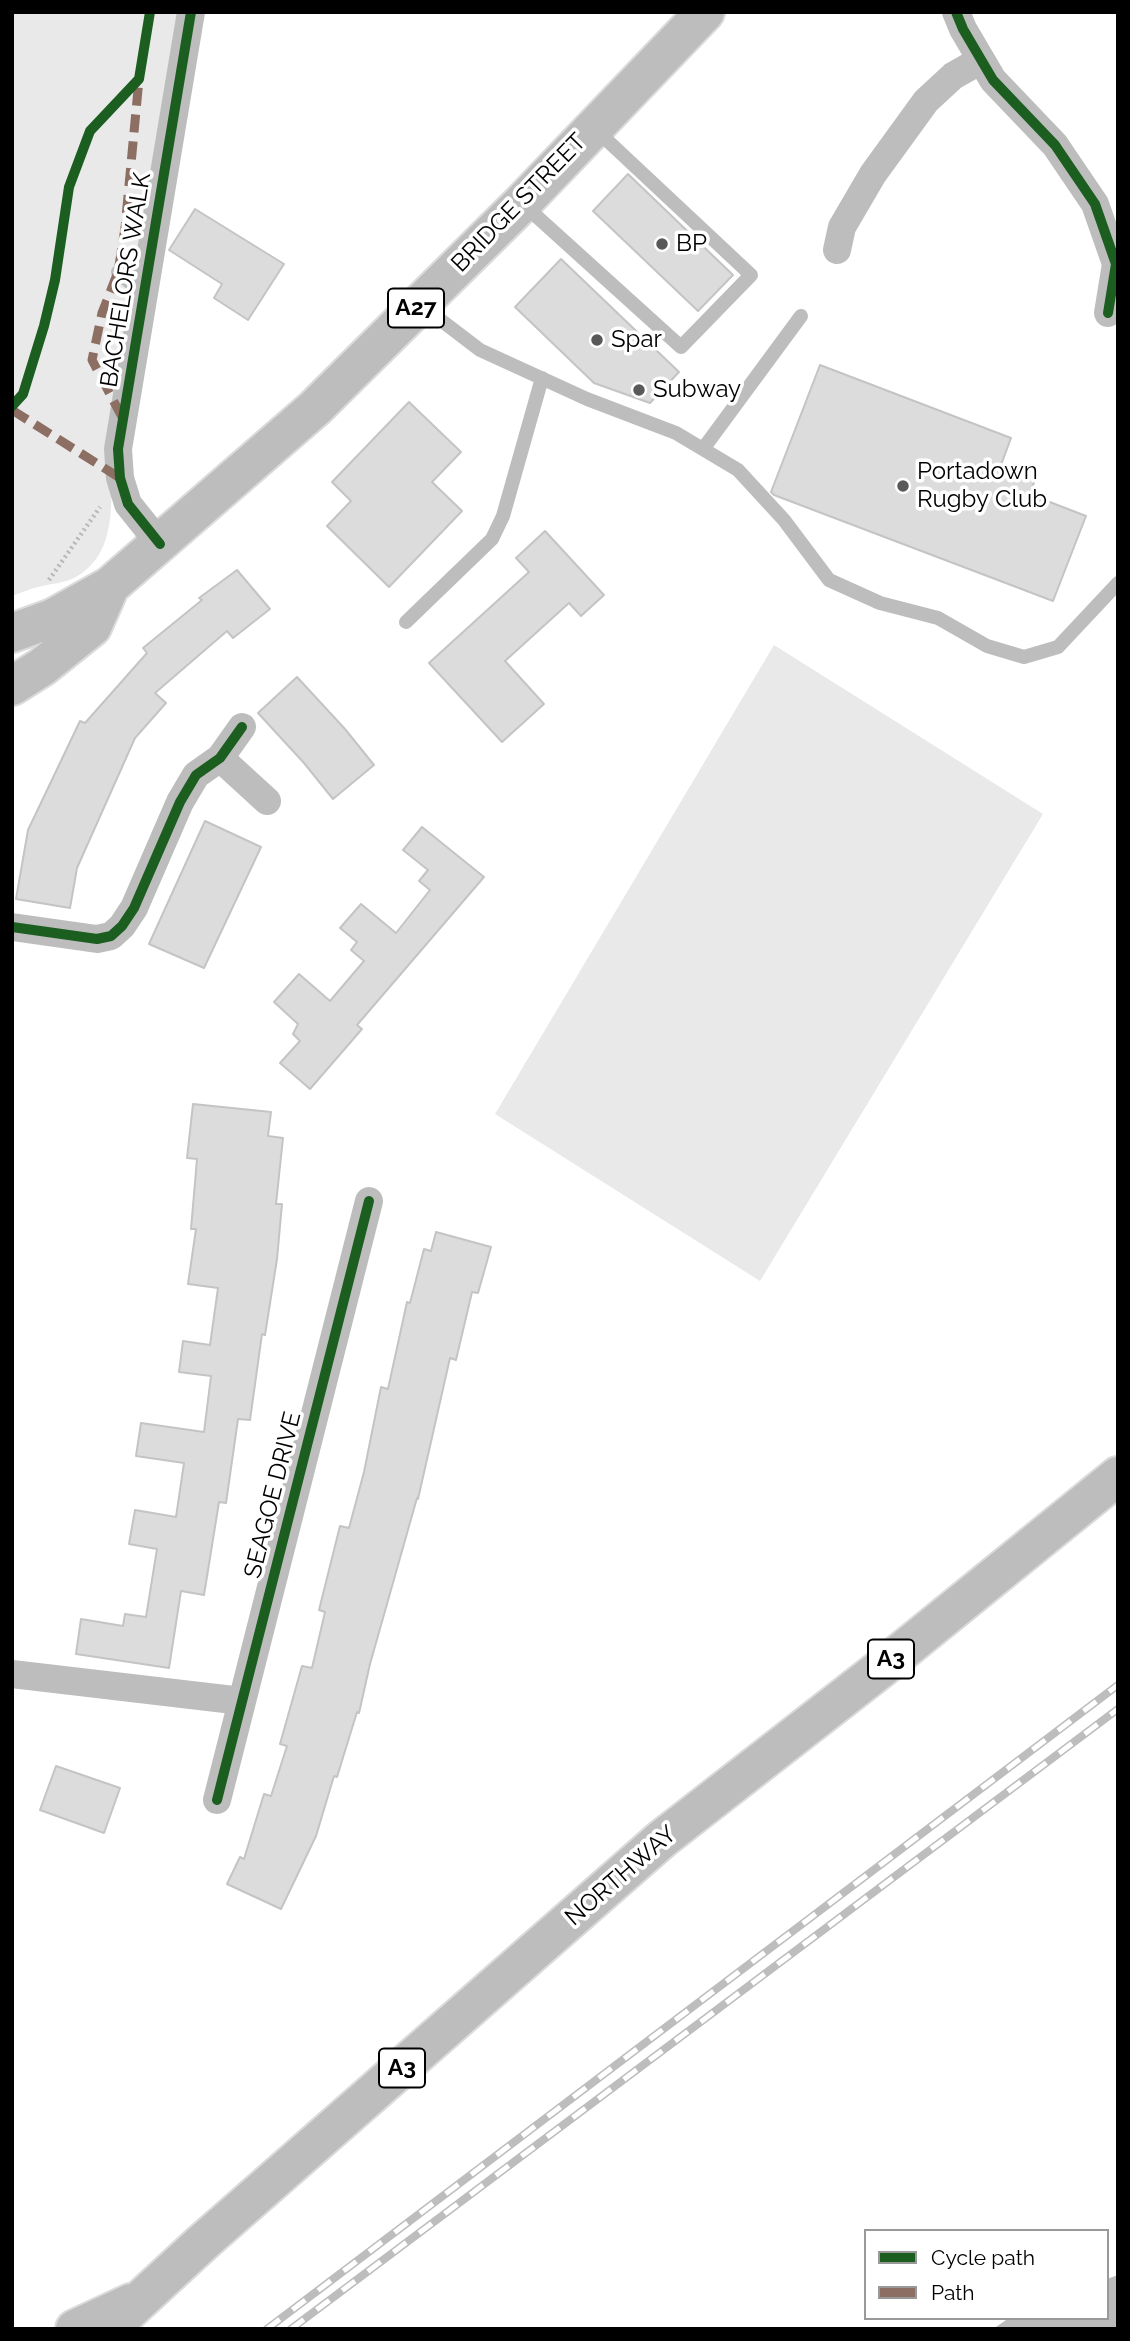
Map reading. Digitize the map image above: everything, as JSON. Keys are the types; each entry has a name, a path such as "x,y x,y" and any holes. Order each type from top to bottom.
{"main road":[{"name":"BRIDGE STREET","path":"110,586 345,381 522,203 705,12"},
{"name":"A27","path":"12,633 53,618 110,586"},
{"path":"12,686 42,667 92,627 110,586"},
{"name":"NORTHWAY","path":"109,2329 202,2243 662,1839 879,1670 1118,1476"},
{"name":"NORTHWAY","path":"75,2329 142,2298"}],"street":[{"name":"BACHELORS WALK","path":"160,544 128,504 120,478 118,449 191,12"},
{"path":"956,12 962,29 993,80 1055,145 1095,204 1116,264 1108,313"},
{"path":"837,250 842,227 860,195 926,101 954,76 981,60"},
{"path":"12,927 97,939 111,936 117,931 134,908 180,802 196,775 220,758 242,727"},
{"path":"220,758 267,801"},
{"name":"SEAGOE DRIVE","path":"217,1800 369,1201"},
{"path":"12,1674 242,1701"}],"lane":[{"path":"522,203 681,347 751,275 593,127"},
{"path":"118,272 145,296"},
{"path":"420,304 480,350 587,399 676,433 738,470 784,520 829,580 880,603 938,618 987,646 1024,657 1058,647 1118,583"},
{"path":"704,449 801,316"},
{"path":"406,622 492,539 503,516 542,378"}],"path":[{"path":"53,618 48,579 120,478"}],"shaded area":[{"path":"12,12 191,12 112,474 108,532 98,557 76,577 12,596"},
{"path":"774,645 1043,814 760,1281 495,1114"},
{"path":"1118,2275 1118,2329 993,2329 1006,2320 1109,2320 1109,2278"}],"building":[{"path":"628,174 733,275 698,311 593,211"},
{"path":"195,209 284,264 248,320 214,298 222,284 169,250"},
{"name":"Spar","path":"561,259 679,372 650,403 594,383 515,307"},
{"name":"Portadown Rugby Club","path":"820,365 1011,438 1001,465 1036,478 1029,494 1086,516 1053,601 771,492"},
{"path":"409,402 461,452 432,482 462,511 389,587 327,526 351,501 332,482"},
{"path":"545,531 604,595 581,616 569,603 505,661 544,704 502,742 429,663 529,572 516,558"},
{"path":"237,570 270,609 233,638 227,631 155,693 166,703 135,738 77,868 70,908 16,899 28,830 80,721 85,723 147,653 143,648 202,600 199,598"},
{"path":"297,677 374,765 333,799 258,713"},
{"path":"205,821 261,847 204,968 149,944"},
{"path":"422,827 484,877 357,1025 362,1029 310,1089 280,1063 300,1041 293,1034 298,1024 274,1002 299,974 330,1001 364,961 351,950 357,942 340,928 361,904 396,933 430,890 419,881 428,870 403,850"},
{"path":"193,1104 271,1112 268,1136 283,1138 276,1204 282,1204 277,1259 265,1335 262,1334 250,1420 238,1419 226,1503 219,1502 204,1595 181,1591 169,1668 76,1654 81,1619 123,1626 125,1614 146,1617 157,1549 129,1544 135,1510 176,1517 184,1463 136,1456 141,1423 204,1432 211,1376 179,1372 183,1341 210,1345 218,1288 188,1284 196,1229 191,1229 197,1159 187,1158"},
{"path":"436,1232 491,1247 478,1293 472,1292 456,1360 450,1358 418,1499 370,1664 359,1713 357,1712 337,1777 334,1776 316,1836 281,1909 227,1884 240,1857 244,1859 264,1794 271,1796 287,1746 280,1744 302,1666 312,1668 325,1612 319,1610 340,1526 349,1528 364,1472 381,1387 388,1389 407,1302 410,1303 424,1249 431,1251"},
{"path":"56,1766 120,1788 104,1833 40,1810"}],"railway":[{"path":"267,2329 1118,1685"},
{"path":"291,2329 1118,1709"}],"marked path":[{"path":"122,417 92,360 102,313 118,272 125,228 139,79"},
{"path":"12,410 120,478"}],"cycle path":[{"path":"12,406 23,394 44,326 55,280 69,187 90,131 139,79 150,12"},
{"path":"160,544 128,504 120,478 118,449 191,12"},
{"path":"956,12 993,80 1055,145 1095,204 1116,264 1108,313"},
{"path":"12,927 97,939 111,936 122,926 134,908 180,802 196,775 220,758 242,727"},
{"path":"217,1800 369,1201"}],"place":[{"name":"BP","path":"662,244"},
{"name":"Spar","path":"597,340"},
{"name":"Subway","path":"639,390"},
{"name":"Portadown Rugby Club","path":"903,486"}]}
